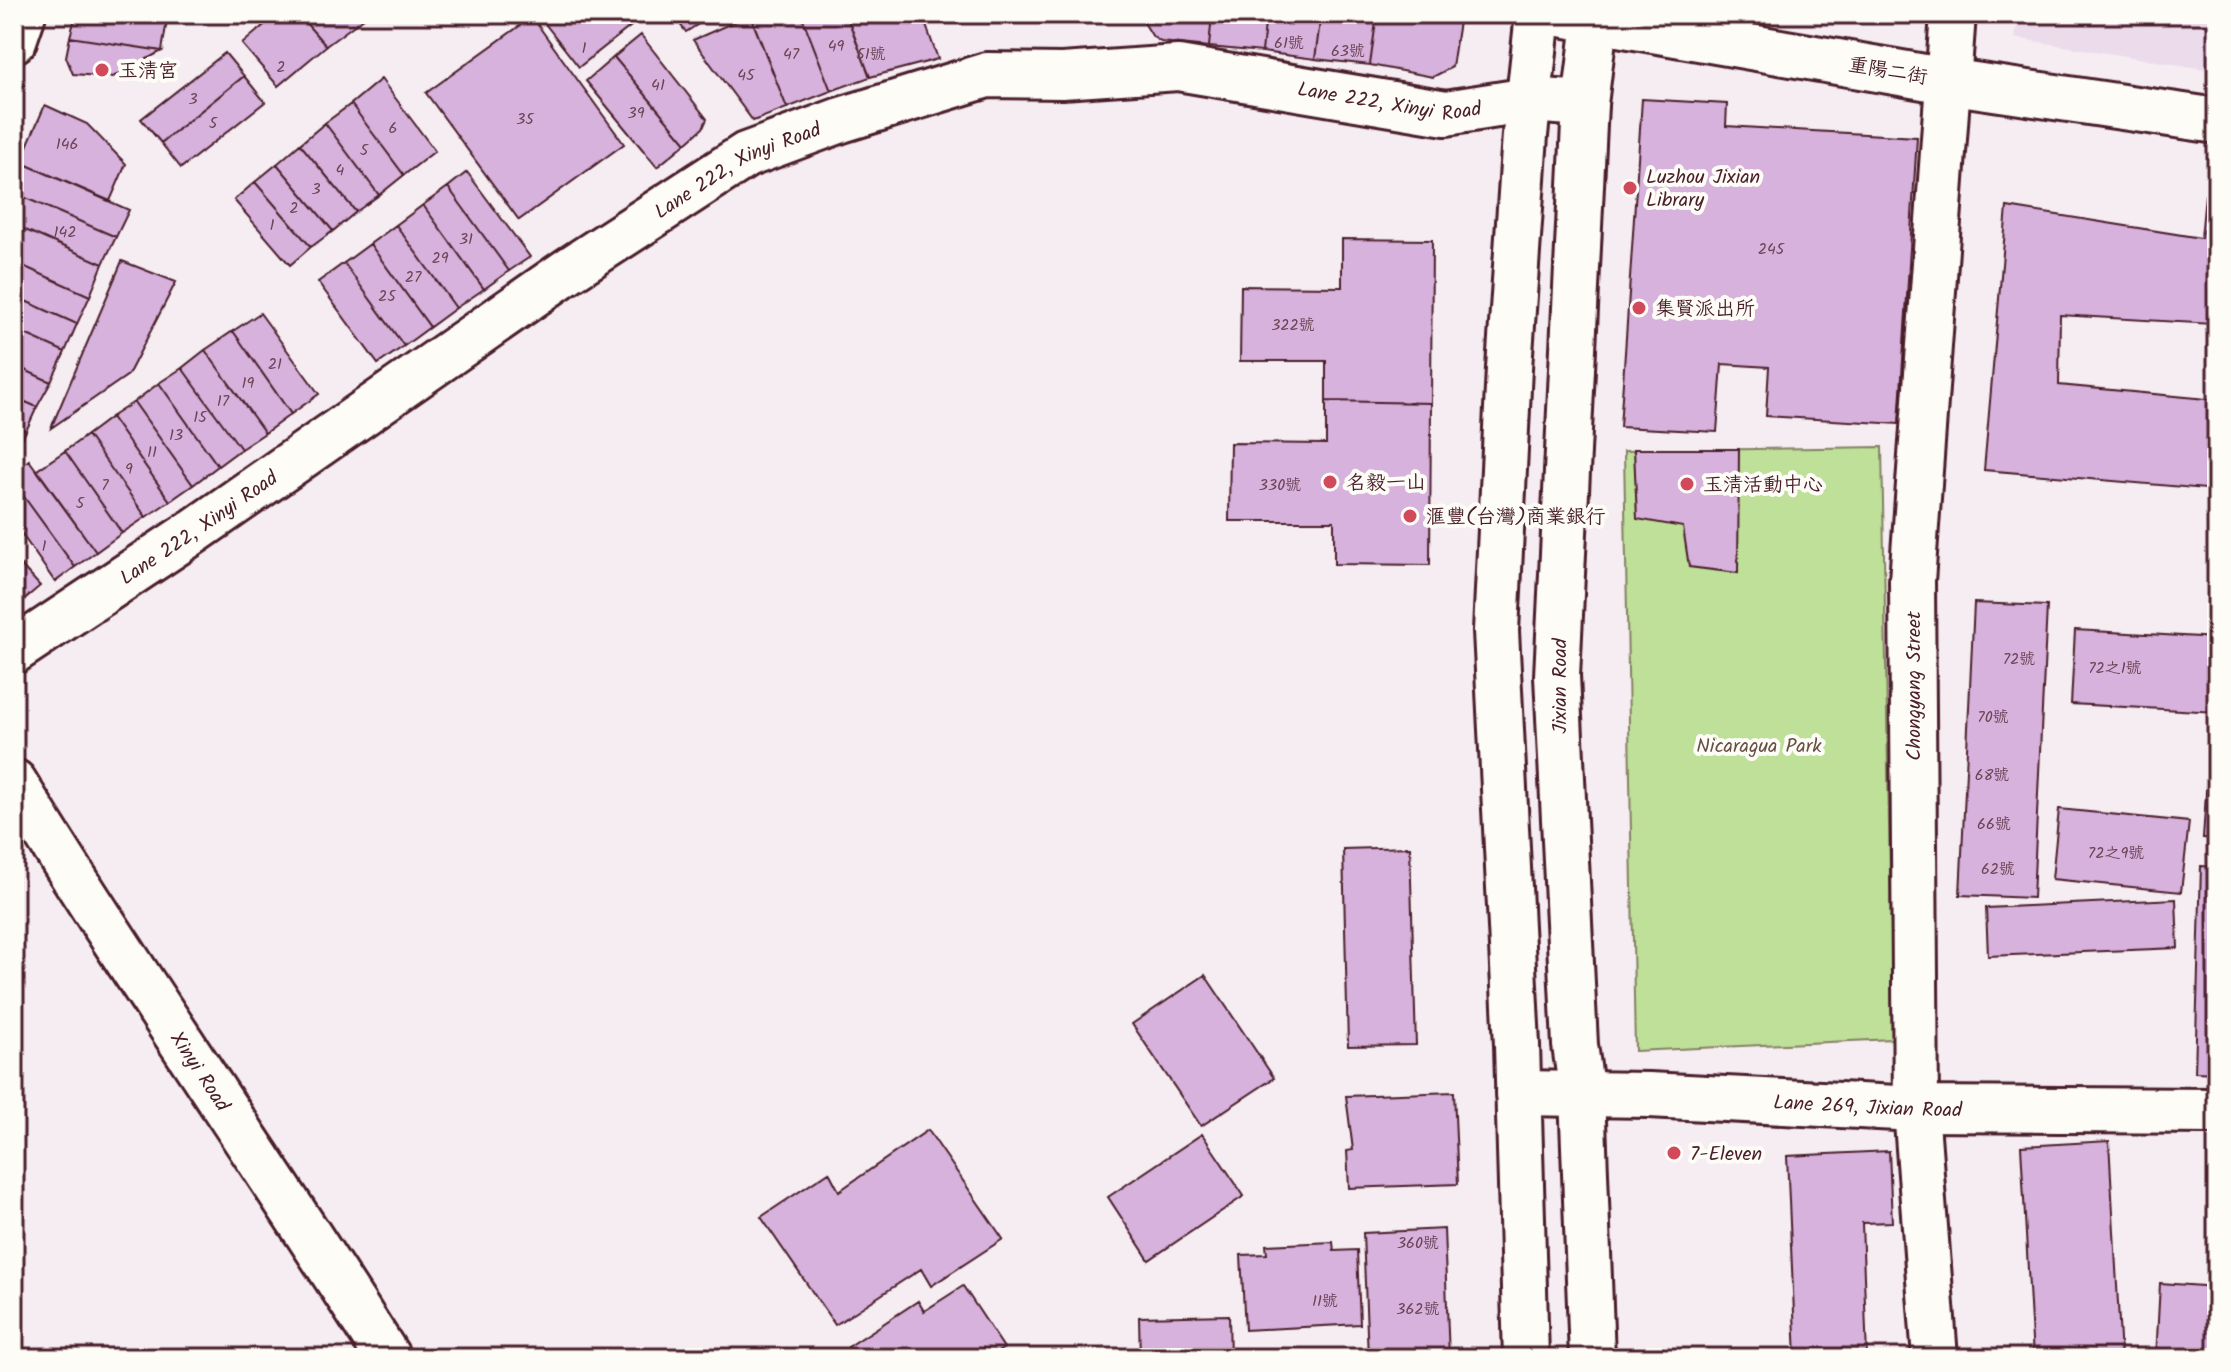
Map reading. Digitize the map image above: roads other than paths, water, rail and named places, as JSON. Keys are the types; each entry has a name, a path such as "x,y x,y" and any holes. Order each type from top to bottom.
{"street":[{"path":"14,40 23,14"},
{"path":"1526,1358 1518,1093 1496,631 1509,368 1538,14"},
{"name":"Chongyang Street","path":"1935,1358 1916,1109 1912,581 1953,14"},
{"name":"重陽二街","path":"1584,15 1947,81 2217,121"},
{"name":"Jixian Road","path":"1584,15 1585,104 1557,676 1575,1045 1582,1094 1592,1358"},
{"name":"Lane 222, Xinyi Road","path":"14,651 196,530 569,270 734,164 841,120 987,75 1062,76 1178,68 1446,113 1529,100 1585,104"},
{"name":"Xinyi Road","path":"14,782 143,987 301,1221 388,1358"},
{"name":"Lane 269, Jixian Road","path":"1518,1093 1916,1109 2217,1111"}],"place":[{"name":"玉清宮","path":"102,70"},
{"name":"Luzhou Jixian Library","path":"1630,188"},
{"name":"集賢派出所","path":"1639,308"},
{"name":"名毅一山","path":"1330,482"},
{"name":"玉清活動中心","path":"1687,484"},
{"name":"滙豐(台灣)商業銀行","path":"1410,516"},
{"name":"7-Eleven","path":"1674,1153"}],"park label":[{"name":"Nicaragua Park","path":"1759,745"}]}
